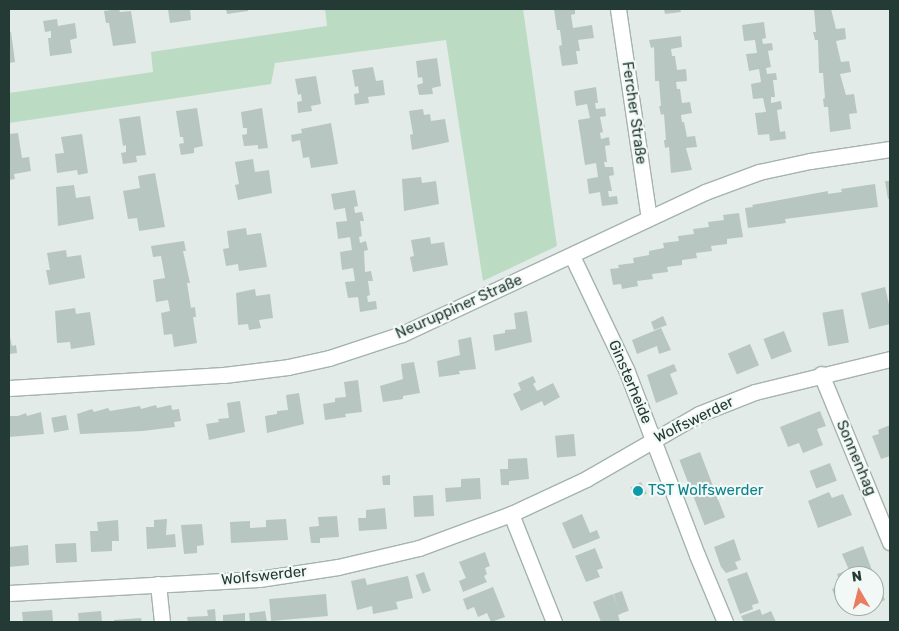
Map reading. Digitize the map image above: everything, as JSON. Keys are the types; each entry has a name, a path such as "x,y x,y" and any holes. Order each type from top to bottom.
{"street":[{"name":"Fercher Straße","path":"618,9 649,218"},
{"name":"Neuruppiner Straße","path":"9,388 224,374 288,367 330,358 402,334 572,256 705,192 759,172 810,161 890,148"},
{"name":"Ginsterheide","path":"572,256 626,369 654,438 697,555 725,622"},
{"name":"Wolfswerder","path":"9,593 259,579 338,568 419,548 511,514 586,479 654,438 699,414 755,392 821,374 890,359"},
{"name":"Sonnenhag","path":"821,374 890,542"},
{"path":"511,514 554,622"},
{"path":"158,584 162,622"}],"green space":[{"path":"325,9 523,9 557,246 483,281 446,40 275,63 271,84 9,123 9,93 153,72 151,52 327,26"}],"building":[{"path":"119,9 120,12 131,11 136,43 113,46 109,23 106,23 104,11"},
{"path":"168,9 190,9 191,20 170,23"},
{"path":"226,9 248,9 248,11 227,14"},
{"path":"554,9 575,9 575,14 571,15 573,28 592,25 594,38 578,40 580,51 576,51 578,64 562,66 559,46 562,45 560,30 557,30"},
{"path":"664,9 680,9 681,12 665,14"},
{"path":"814,9 831,9 836,29 845,28 846,39 836,41 841,62 849,61 851,72 840,74 846,95 854,94 857,113 849,114 851,129 830,132 828,107 824,107 823,99 825,98 823,73 819,73 818,40 815,40 813,32 816,32"},
{"path":"57,19 58,26 75,23 77,38 70,40 72,53 50,56 48,38 51,38 51,31 45,32 43,21"},
{"path":"764,22 766,38 762,39 763,44 772,43 773,50 768,51 771,67 766,68 767,74 776,73 777,80 773,80 775,97 771,97 771,103 781,101 782,109 777,110 780,132 785,131 786,139 770,141 769,134 758,135 755,113 766,112 763,98 753,99 751,84 761,82 760,75 759,69 749,71 746,54 757,53 755,40 744,41 742,25"},
{"path":"11,32 15,62 9,63 9,33"},
{"path":"681,36 682,47 671,49 672,56 675,56 677,70 686,69 687,81 676,82 677,89 680,89 682,103 690,102 692,113 681,115 682,122 684,122 687,137 695,136 697,147 686,148 692,170 671,173 669,147 665,148 664,140 666,140 664,114 661,115 659,106 661,106 659,81 655,81 654,47 651,48 649,40"},
{"path":"437,58 441,86 432,88 433,94 419,95 417,85 423,83 422,77 418,78 416,61"},
{"path":"373,67 376,81 383,80 385,95 368,97 369,103 355,105 354,94 359,93 358,86 355,87 352,70"},
{"path":"316,76 321,104 311,106 312,111 298,113 297,102 302,101 301,94 298,95 295,79"},
{"path":"596,87 598,103 595,103 596,109 605,108 606,116 600,117 603,132 600,133 601,139 609,137 610,145 605,146 607,162 604,162 605,167 613,167 614,175 609,176 612,191 608,191 609,197 617,196 618,204 602,206 600,192 589,194 587,179 598,177 596,163 585,165 578,120 590,118 587,104 576,106 574,91"},
{"path":"197,108 203,146 194,148 194,153 181,155 179,144 184,143 183,137 180,137 176,111"},
{"path":"262,108 268,148 258,149 258,145 244,146 242,135 247,134 247,128 243,128 241,112"},
{"path":"423,109 424,115 430,114 431,121 445,119 449,142 412,150 410,135 413,134 409,111"},
{"path":"140,116 146,155 136,156 137,162 123,164 121,153 126,152 126,145 123,146 119,119"},
{"path":"331,123 338,164 311,168 309,157 303,158 300,140 292,142 291,135 302,133 301,129"},
{"path":"18,133 22,158 29,157 31,171 14,174 15,179 9,180 9,134"},
{"path":"82,134 88,173 78,175 77,170 57,173 55,154 64,153 61,137"},
{"path":"253,159 255,172 269,170 272,193 238,200 235,185 239,184 235,162"},
{"path":"155,173 165,227 139,231 137,218 128,219 123,191 140,188 138,176"},
{"path":"421,177 422,183 436,181 439,204 404,211 402,179"},
{"path":"885,181 890,181 890,199 888,199"},
{"path":"875,184 878,207 785,219 786,223 748,228 745,208 753,207 752,205 828,191 828,194 842,192 841,189"},
{"path":"74,185 76,198 90,196 94,219 58,226 56,187"},
{"path":"355,190 358,206 354,207 355,213 362,212 364,221 360,221 362,236 359,237 360,243 366,241 368,250 364,251 365,272 371,271 373,281 368,281 370,295 367,296 368,302 376,301 377,309 360,312 358,297 348,298 345,282 355,281 353,268 342,270 340,252 352,250 350,237 338,239 336,222 347,221 345,208 334,210 331,194"},
{"path":"739,213 743,237 727,239 727,244 711,246 712,251 696,253 697,258 682,260 682,265 667,267 668,272 652,274 653,279 637,281 638,286 622,289 621,284 613,285 610,269 619,268 618,265 634,263 633,258 649,255 649,251 664,248 663,243 679,241 678,236 694,234 693,229 709,227 708,222 724,220 723,215"},
{"path":"246,228 247,235 261,233 267,267 239,271 238,264 226,266 223,249 229,248 227,231"},
{"path":"430,237 431,244 444,242 448,265 413,272 410,257 414,256 411,240"},
{"path":"184,241 186,251 183,251 190,283 187,283 191,308 195,307 196,317 193,317 197,343 174,347 172,334 164,335 161,313 170,311 168,300 156,302 153,280 165,278 161,256 153,257 151,246"},
{"path":"66,250 67,257 81,255 85,278 49,285 46,270 50,270 47,253"},
{"path":"885,287 890,309 890,324 869,329 861,293"},
{"path":"255,289 256,296 270,294 273,318 259,320 261,328 249,330 248,324 238,325 236,293"},
{"path":"75,308 76,314 90,312 95,345 71,349 70,342 57,343 55,311"},
{"path":"843,309 849,342 828,346 822,313"},
{"path":"527,311 532,342 495,351 493,335 505,333 505,330 516,329 514,313"},
{"path":"663,316 667,325 654,330 651,322"},
{"path":"661,328 671,350 659,354 657,346 637,354 632,340"},
{"path":"784,331 792,352 771,359 763,339"},
{"path":"9,332 12,346 16,345 17,353 9,354"},
{"path":"471,337 476,369 459,371 460,374 439,377 437,361 460,355 458,340"},
{"path":"750,344 759,365 737,375 728,353"},
{"path":"414,362 420,393 403,396 403,399 383,402 380,386 403,379 401,364"},
{"path":"674,364 677,371 670,374 678,394 656,403 647,375"},
{"path":"533,376 536,382 533,384 537,391 553,383 560,397 544,406 542,401 521,411 513,394 521,390 518,383"},
{"path":"358,380 362,412 345,414 346,417 325,420 323,404 335,402 335,398 346,397 344,382"},
{"path":"299,393 304,424 267,433 265,416 277,414 277,411 288,410 286,395"},
{"path":"240,401 245,432 209,440 206,424 219,422 218,419 229,418 227,403"},
{"path":"156,405 157,408 171,405 172,410 179,409 181,421 174,422 175,427 143,431 80,434 77,414 92,409 94,412 108,408 110,411 140,406 141,409"},
{"path":"820,411 826,426 817,429 823,445 803,453 799,443 788,447 780,427"},
{"path":"41,412 44,434 9,437 9,416 18,416 26,413 27,416"},
{"path":"66,415 69,430 54,433 51,418"},
{"path":"890,425 890,456 881,459 872,436 879,434 878,430"},
{"path":"574,434 576,456 557,458 555,436"},
{"path":"700,452 725,517 705,525 679,460"},
{"path":"527,458 529,479 509,481 509,485 501,485 500,469 508,469 508,459"},
{"path":"830,463 837,481 816,489 809,471"},
{"path":"390,475 390,485 383,485 382,476"},
{"path":"480,478 481,499 446,502 445,488 461,487 461,479"},
{"name":"TST Wolfswerder","path":"641,482 647,494 636,499 630,487"},
{"path":"829,492 832,498 843,494 852,515 818,528 808,501"},
{"path":"433,495 434,516 414,517 413,496"},
{"path":"385,508 387,529 359,531 358,518 366,518 366,510"},
{"path":"582,514 590,533 597,530 600,538 573,549 562,523"},
{"path":"337,516 339,537 320,538 320,543 311,543 309,527 319,526 318,517"},
{"path":"167,519 166,535 175,534 176,547 147,549 146,527 154,527 154,520"},
{"path":"286,519 288,540 231,543 230,522 250,521 250,528 266,527 266,520"},
{"path":"118,520 119,541 112,541 112,551 91,552 90,531 98,531 97,522"},
{"path":"202,524 204,545 197,546 197,553 184,554 181,525"},
{"path":"734,539 741,560 735,562 738,569 726,573 721,567 714,547"},
{"path":"76,543 77,562 56,563 55,544"},
{"path":"28,545 29,565 9,567 9,547"},
{"path":"863,546 870,566 847,566 842,554"},
{"path":"595,548 603,568 597,570 600,577 586,582 575,556"},
{"path":"485,552 490,566 485,568 487,574 484,576 487,582 463,592 459,581 466,578 459,562"},
{"path":"424,572 431,591 422,594 416,575"},
{"path":"747,572 759,603 752,605 753,609 740,614 727,579"},
{"path":"408,576 413,598 396,602 398,609 373,614 372,606 357,610 351,581 365,578 367,585"},
{"path":"493,587 505,617 491,622 487,613 478,617 474,607 467,610 463,599"},
{"path":"622,591 629,611 620,614 613,594"},
{"path":"326,594 328,616 271,621 269,599"},
{"path":"613,594 621,614 618,615 620,622 601,622 593,602"},
{"path":"215,609 216,622 188,622 187,617 208,616 207,610"},
{"path":"760,609 762,615 771,611 776,622 744,622 741,616"},
{"path":"52,610 53,622 23,622 22,612"},
{"path":"101,611 102,622 79,622 78,613"},
{"path":"265,611 267,622 250,622 249,613"},
{"path":"245,613 245,622 223,622 223,615"},
{"path":"141,618 142,622 114,622 114,620"}],"place":[{"name":"TST Wolfswerder","path":"638,491"}]}
